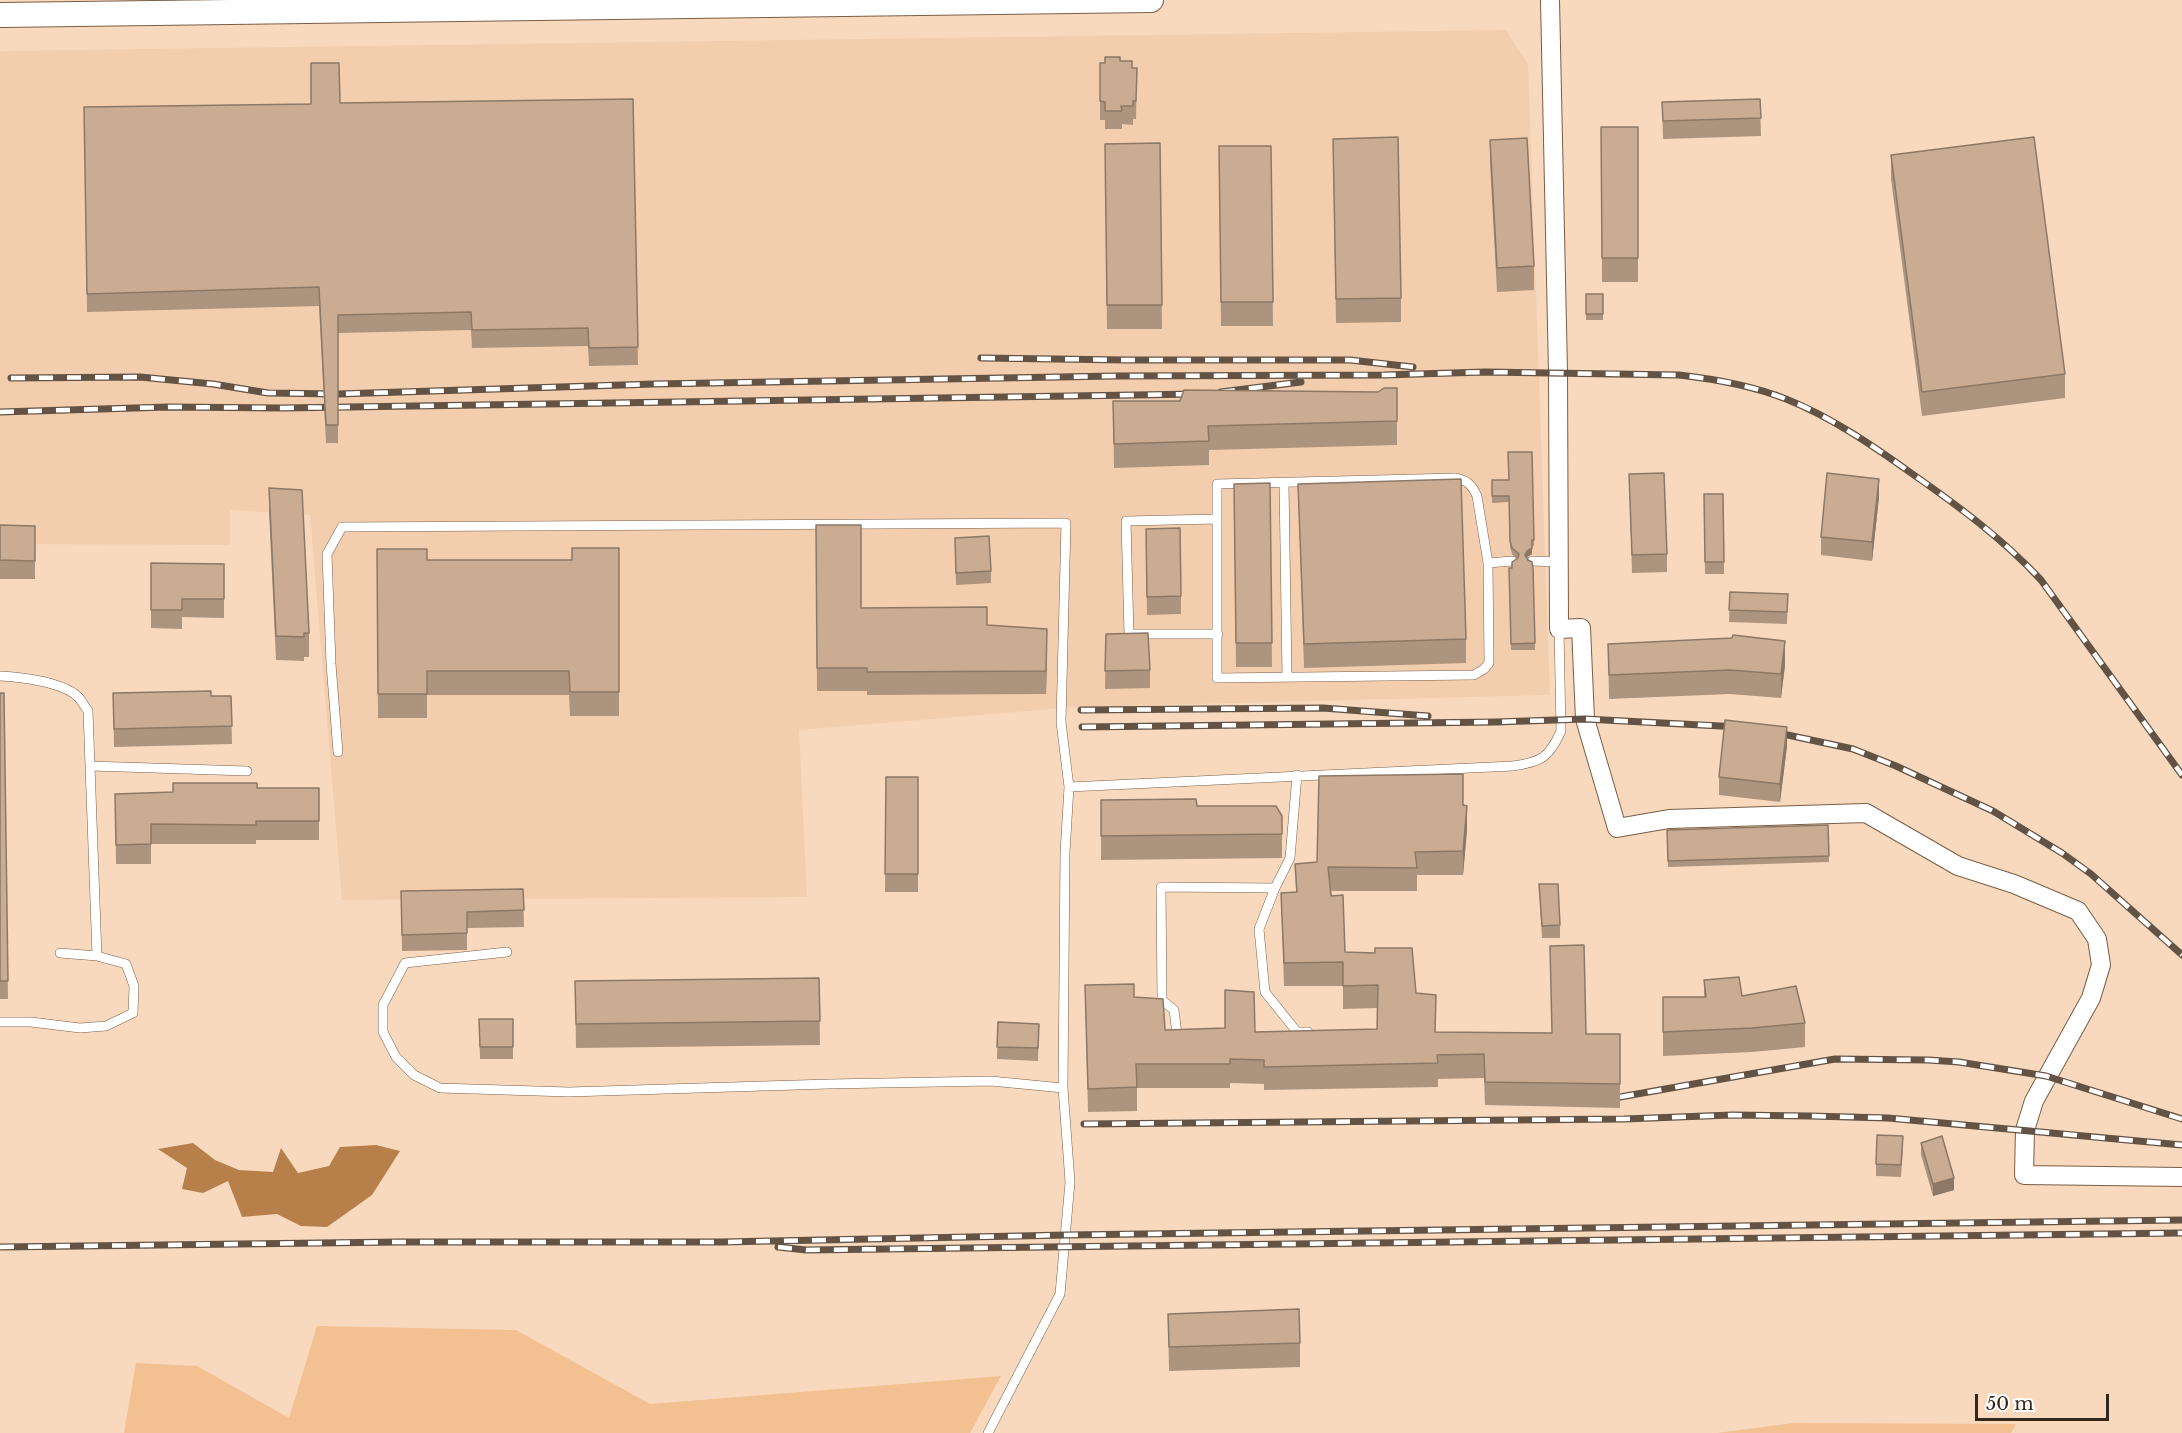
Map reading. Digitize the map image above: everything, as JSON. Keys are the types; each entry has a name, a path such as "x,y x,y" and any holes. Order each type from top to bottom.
{"main road":[{"path":"0,15 1151,0"}],"street":[{"path":"1550,0 1558,372 1559,628 1581,628 1585,719 1617,828 1669,819 1866,813 1958,866 2014,884 2078,911 2097,939 2101,965 2091,998 2034,1101 2025,1130 2024,1175 2182,1178"}],"lane":[{"path":"1455,478 1464,479 1472,486 1478,496 1488,563 1489,663 1484,669 1474,675 1217,678 1217,484 1284,483 1455,478"},
{"path":"1284,483 1287,677"},
{"path":"1217,519 1126,521 1129,634 1218,634"},
{"path":"338,752 331,664 327,554 342,527 1066,523 1061,722 1069,788 1065,852 1063,1088 1070,1182 1060,1294 988,1433"},
{"path":"1488,563 1512,561"},
{"path":"1532,561 1558,562"},
{"path":"1069,788 1513,766 1535,762 1554,746 1561,732 1559,628"},
{"path":"0,676 19,677 51,684 79,697 88,711 97,956"},
{"path":"90,766 247,771"},
{"path":"1297,775 1290,858 1259,929 1265,992 1297,1032 1320,1032"},
{"path":"1179,1044 1174,1010 1162,1000 1161,887 1275,888"},
{"path":"507,952 405,963 383,1005 383,1032 396,1057 414,1075 440,1088 569,1092 829,1083 991,1082 1063,1088"},
{"path":"0,1022 31,1022 80,1028 106,1026 133,1013 134,986 126,964 97,956 60,953"}],"shaded area":[{"path":"1506,30 1528,64 1550,695 1077,707 799,730 807,897 342,900 310,515 230,510 230,545 0,544 0,51"},
{"path":"193,1143 215,1160 239,1170 273,1172 281,1148 298,1173 329,1166 340,1147 376,1145 400,1151 372,1195 327,1227 301,1226 277,1214 242,1217 228,1181 203,1193 182,1189 187,1168 158,1149"},
{"path":"317,1326 516,1330 650,1404 1001,1376 970,1433 124,1433 136,1363 197,1366 289,1418"},
{"path":"1793,1423 2016,1424 2011,1433 1717,1433"}],"building":[{"path":"1105,57 1120,57 1120,61 1132,61 1132,68 1137,68 1136,101 1133,101 1133,106 1121,106 1122,111 1105,111 1105,102 1100,101 1100,63 1105,63"},
{"path":"311,63 339,63 340,103 633,99 638,347 589,348 588,328 472,330 471,312 338,315 338,425 326,425 319,287 87,294 84,107 311,104"},
{"path":"1760,99 1761,118 1663,121 1662,102"},
{"path":"1601,127 1638,127 1638,258 1602,258"},
{"path":"1398,137 1401,298 1336,299 1333,139"},
{"path":"2034,137 2065,374 1922,392 1891,155"},
{"path":"1527,138 1534,266 1497,268 1490,140"},
{"path":"1160,143 1162,305 1107,305 1105,144"},
{"path":"1219,146 1271,146 1273,302 1221,302"},
{"path":"1586,294 1603,294 1603,314 1586,314"},
{"path":"1384,388 1397,388 1397,421 1208,426 1209,441 1114,444 1113,401 1180,401 1184,390 1378,392"},
{"path":"1508,452 1532,452 1534,540 1532,540 1532,548 1525,555 1532,562 1533,568 1535,643 1511,644 1509,568 1512,568 1512,562 1518,558 1519,554 1512,548 1510,541 1509,496 1492,496 1492,480 1509,480"},
{"path":"1664,473 1667,554 1632,555 1629,474"},
{"path":"1827,473 1879,479 1872,542 1821,537"},
{"path":"1461,479 1466,639 1304,644 1298,484"},
{"path":"1270,483 1272,643 1236,643 1234,484"},
{"path":"269,488 302,490 309,633 304,633 304,637 276,636"},
{"path":"1704,494 1723,494 1724,562 1705,562"},
{"path":"0,525 35,526 35,561 0,560"},
{"path":"816,525 861,525 861,608 987,607 987,625 1047,629 1046,671 867,672 867,668 817,668"},
{"path":"1180,528 1181,596 1147,597 1146,529"},
{"path":"989,536 991,571 956,573 955,538"},
{"path":"572,548 619,548 619,692 570,692 569,671 427,671 427,694 378,694 377,549 427,549 427,560 572,560"},
{"path":"151,563 224,564 224,599 182,599 182,610 151,610"},
{"path":"1730,592 1788,594 1787,612 1729,610"},
{"path":"1148,633 1150,670 1105,671 1106,634"},
{"path":"1733,635 1785,641 1781,674 1730,670 1609,675 1608,644 1732,638"},
{"path":"211,691 211,696 231,696 232,726 114,729 113,693"},
{"path":"0,693 4,693 8,981 0,981"},
{"path":"1725,720 1787,727 1780,784 1719,777"},
{"path":"1463,774 1463,805 1467,806 1463,851 1415,852 1417,868 1328,867 1331,896 1343,895 1345,952 1375,953 1375,948 1412,948 1416,993 1436,995 1435,1032 1552,1033 1550,946 1584,945 1586,1034 1620,1034 1620,1084 1485,1082 1484,1054 1437,1055 1438,1063 1264,1067 1264,1060 1230,1059 1230,1064 1136,1064 1137,1087 1088,1089 1085,985 1134,984 1134,997 1163,999 1165,1030 1225,1028 1225,990 1254,992 1255,1032 1377,1029 1378,985 1343,986 1343,962 1284,963 1281,893 1297,892 1295,864 1317,862 1319,776"},
{"path":"886,777 918,777 918,874 885,874"},
{"path":"173,783 257,783 257,788 319,788 319,821 256,821 256,825 151,824 151,844 116,845 115,794 173,792"},
{"path":"1196,799 1197,806 1276,806 1282,816 1282,834 1101,836 1101,800"},
{"path":"1828,825 1829,856 1668,861 1667,830"},
{"path":"1539,884 1558,884 1560,925 1542,926"},
{"path":"523,889 524,910 467,912 467,933 402,935 401,891"},
{"path":"1739,977 1742,996 1796,986 1805,1023 1663,1032 1663,997 1706,997 1704,980"},
{"path":"819,978 820,1021 576,1024 575,981"},
{"path":"479,1019 513,1019 513,1047 480,1047"},
{"path":"998,1022 1039,1024 1038,1048 997,1047"},
{"path":"1877,1135 1903,1136 1901,1165 1876,1164"},
{"path":"1942,1136 1954,1178 1933,1184 1921,1143"},
{"path":"1299,1309 1300,1343 1169,1347 1168,1314"}],"railway":[{"path":"981,358 1350,360 1413,367"},
{"path":"11,378 140,377 213,384 268,393 338,394 654,384 1485,372 1679,375 1720,381 1773,394 1803,406 1835,423 1928,485 1995,537 2041,580 2182,775"},
{"path":"1221,392 1301,382"},
{"path":"0,412 168,407 283,408 1200,394"},
{"path":"1081,710 1323,708 1428,716"},
{"path":"1082,727 1585,719 1740,727"},
{"path":"1769,731 1853,749 1896,766 1993,811 2062,853 2091,874 2182,955"},
{"path":"1620,1097 1835,1059 1928,1060 1959,1062 2046,1076 2182,1119"},
{"path":"1084,1124 1624,1119 1732,1115 1810,1116 1888,1118 2182,1145"},
{"path":"0,1247 399,1242 722,1242 1067,1235 2182,1220"},
{"path":"778,1247 806,1250 2182,1233"}]}
